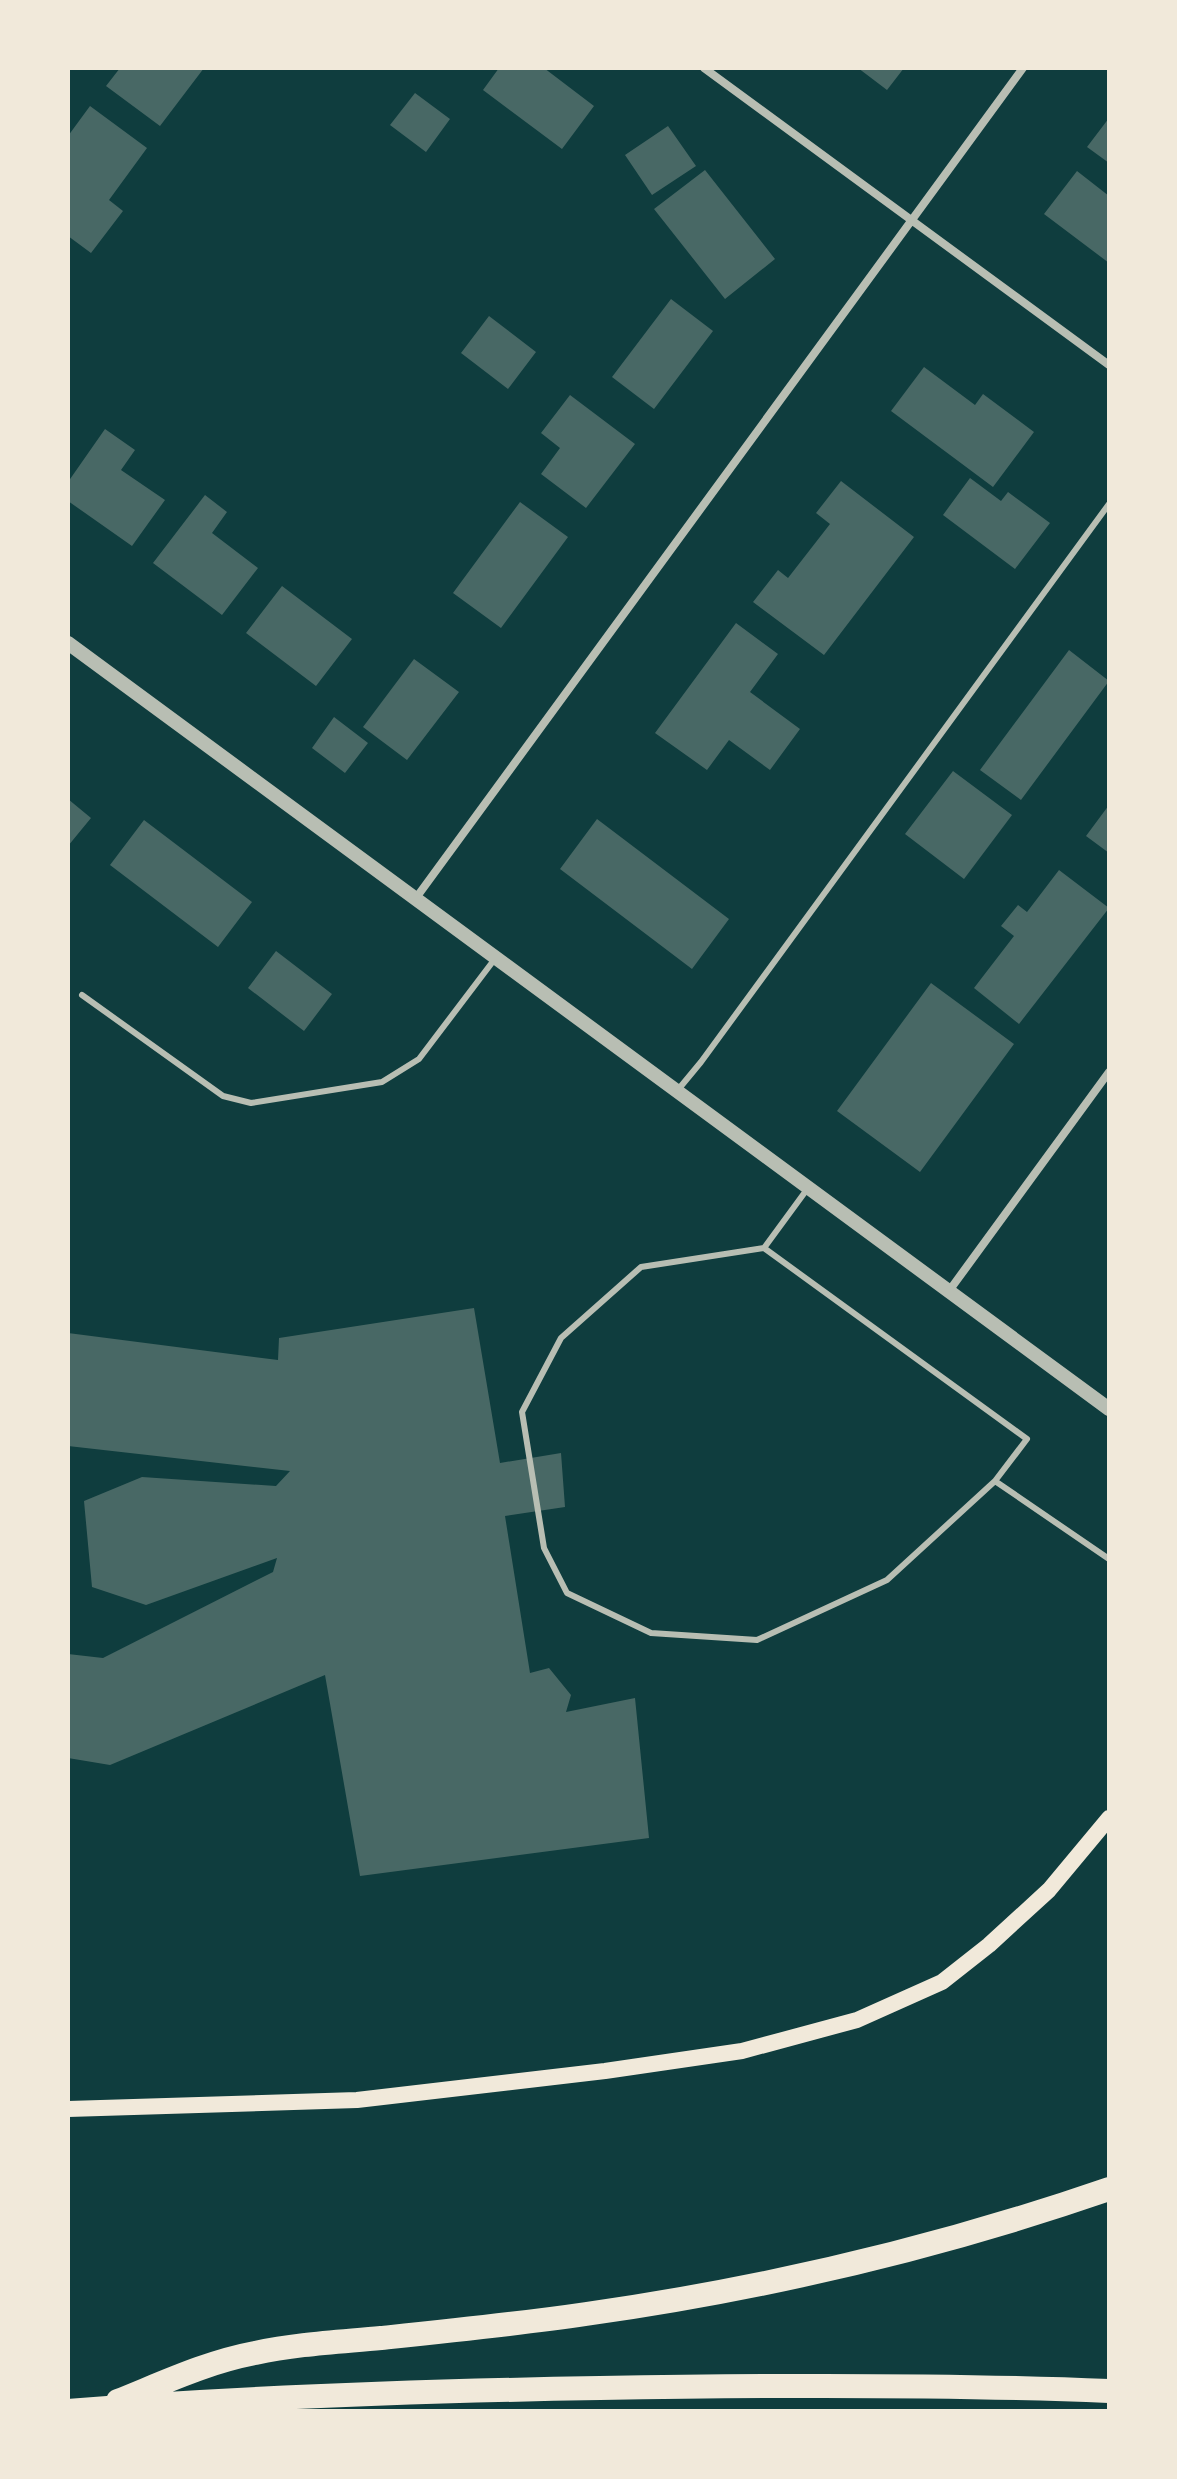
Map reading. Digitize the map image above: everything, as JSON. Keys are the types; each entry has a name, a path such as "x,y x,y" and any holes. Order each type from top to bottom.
{"highway":[{"path":"99,2408 203,2367 253,2353 551,2319 726,2291 859,2263 955,2238 1109,2189"},
{"path":"68,2411 385,2394 671,2387 1109,2391"}],"main road":[{"path":"68,2109 372,2098 605,2071 742,2051 857,2020 942,1982 989,1945 1049,1890 1109,1818"}],"street":[{"path":"704,68 1109,365"},
{"path":"416,898 1023,68"},
{"path":"68,643 1109,1409"},
{"path":"949,1291 1109,1072"}],"lane":[{"path":"677,1091 1109,504"},
{"path":"82,995 223,1096 251,1103 382,1082 419,1059 497,957"},
{"path":"764,1248 809,1187"},
{"path":"764,1248 1027,1439 995,1481 887,1580 757,1640 651,1633 567,1593 544,1548 522,1412 561,1338 641,1267 764,1248"},
{"path":"995,1481 1109,1559"}],"building":[{"path":"120,68 204,68 160,126 106,86"},
{"path":"499,68 544,68 594,106 562,149 483,90"},
{"path":"858,68 904,68 887,90"},
{"path":"415,93 450,119 426,152 390,125"},
{"path":"90,106 147,148 109,200 123,211 91,253 68,236 68,136"},
{"path":"1109,118 1109,163 1087,147"},
{"path":"668,126 696,166 652,195 625,155"},
{"path":"705,170 775,259 725,299 654,209"},
{"path":"1077,171 1109,196 1109,263 1044,214"},
{"path":"671,299 713,331 654,409 612,377"},
{"path":"489,316 536,352 508,389 461,353"},
{"path":"924,367 975,405 983,394 1034,432 993,487 891,411"},
{"path":"570,395 635,444 586,508 541,474 560,448 541,433"},
{"path":"105,429 135,450 121,470 165,500 132,546 68,501 68,482"},
{"path":"970,478 1001,501 1008,492 1050,523 1015,569 943,515"},
{"path":"841,481 914,537 824,655 753,602 778,570 788,578 830,524 816,513"},
{"path":"205,495 227,512 212,533 258,568 222,615 153,563"},
{"path":"520,502 568,537 501,628 453,593"},
{"path":"282,586 352,639 316,686 246,633"},
{"path":"736,623 778,654 750,692 800,729 770,770 729,740 707,770 655,733"},
{"path":"1069,650 1109,681 1021,800 980,770"},
{"path":"414,659 459,692 407,760 363,727"},
{"path":"334,717 368,743 345,773 312,748"},
{"path":"953,771 1012,815 964,879 905,834"},
{"path":"68,799 91,818 68,846"},
{"path":"1109,805 1109,853 1086,836"},
{"path":"597,819 729,919 692,969 560,869"},
{"path":"144,820 252,902 218,947 110,865"},
{"path":"1059,870 1109,908 1019,1024 974,988 1014,936 1001,926 1018,905 1027,912"},
{"path":"276,951 332,994 304,1031 248,988"},
{"path":"931,983 1014,1044 920,1172 837,1111"},
{"path":"474,1308 500,1463 561,1453 565,1507 505,1516 530,1673 549,1668 571,1695 566,1712 635,1698 649,1838 360,1876 325,1675 110,1765 68,1758 68,1654 103,1658 273,1572 277,1558 146,1605 92,1587 84,1501 142,1477 276,1486 290,1471 68,1446 68,1333 278,1360 279,1338"}]}
